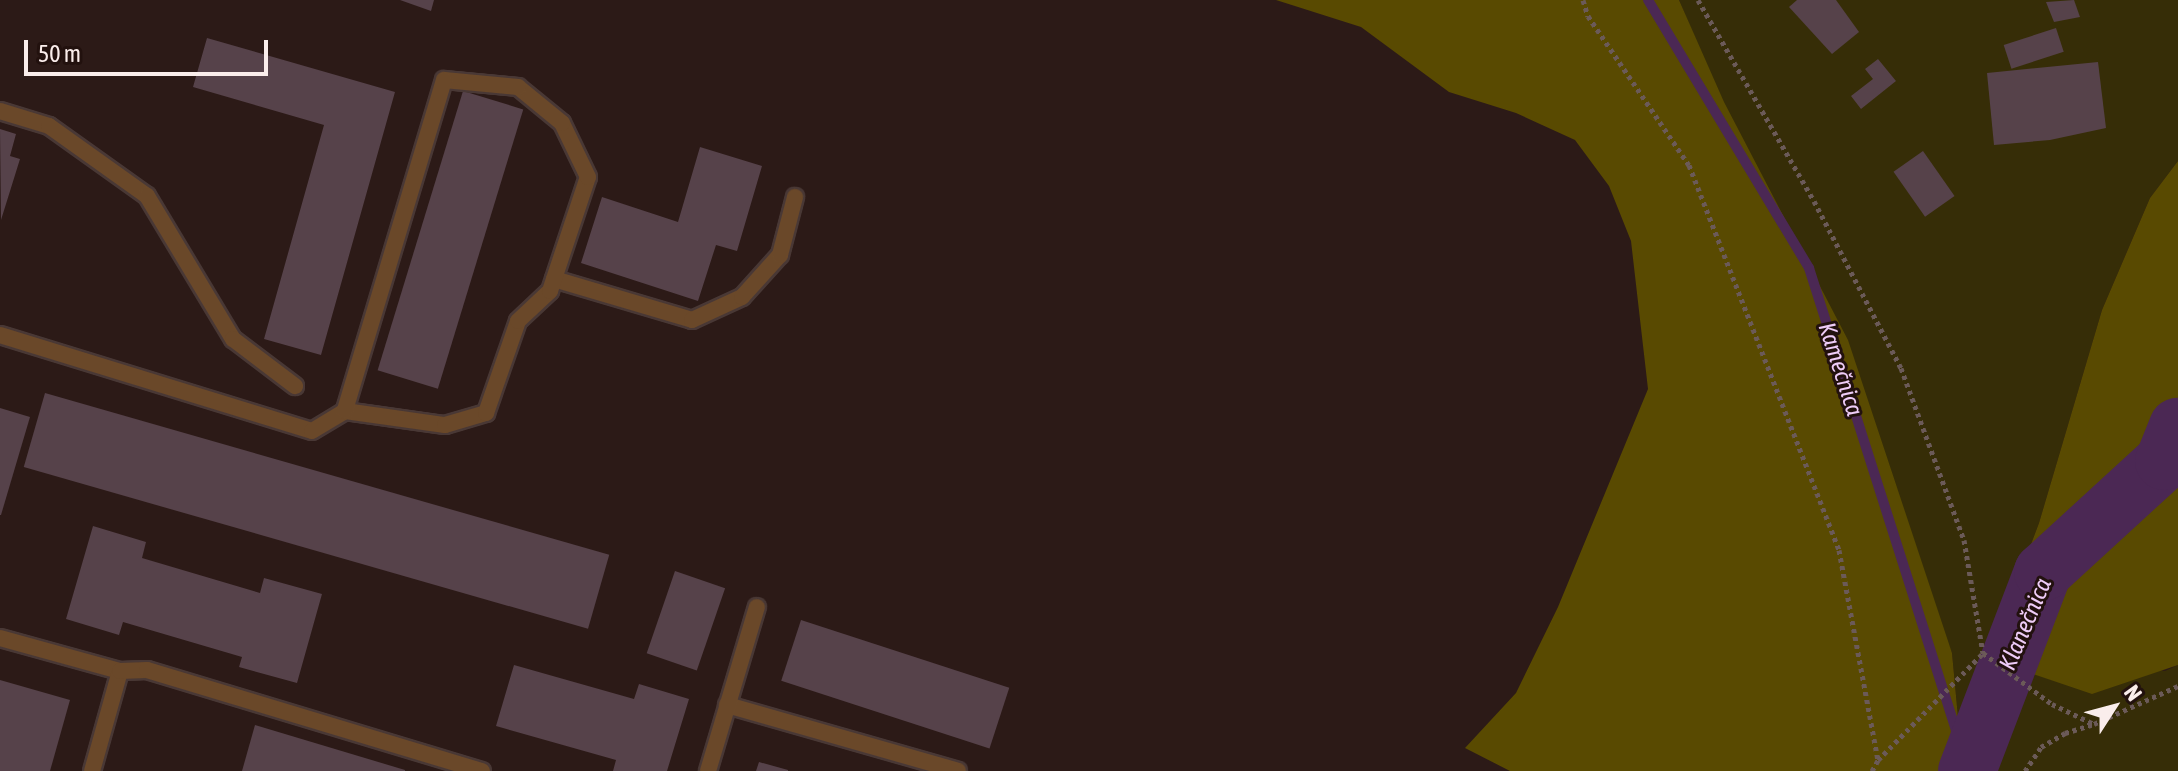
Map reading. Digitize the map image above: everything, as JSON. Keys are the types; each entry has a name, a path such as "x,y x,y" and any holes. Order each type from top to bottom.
{"lane":[{"path":"0,335 312,431 345,411 445,425 486,413 518,321 550,291 588,177 562,123 518,87 444,80 345,411"},
{"path":"0,111 49,126 147,196 233,339 295,386"},
{"path":"554,279 692,320 742,297 780,255 795,197"},
{"path":"708,771 757,607"},
{"path":"0,638 120,671 147,670 482,771"},
{"path":"92,771 120,671"},
{"path":"727,705 958,771"}],"path":[{"path":"1583,0 1588,16 1689,165 1834,535 1878,760"},
{"path":"1698,0 1814,201 1901,368 1964,540 1983,653 2052,704 2094,724"},
{"path":"1872,771 1878,760 1983,653"},
{"path":"2025,771 2041,747 2065,733 2094,724 2178,686"}],"shaded area":[{"path":"1276,0 1679,0 1724,102 1848,340 1952,653 1963,771 1510,771 1465,748 1516,693 1558,607 1648,389 1631,241 1609,186 1575,140 1516,113 1449,92 1361,27"},
{"path":"1679,0 2178,0 2178,161 2150,198 2102,310 2039,523 1993,644 2165,671 2178,665 2178,771 1963,771 1952,653"},
{"path":"2178,161 2178,665 2092,694 2033,674 1993,644 2039,523 2102,310 2150,198"}],"building":[{"path":"400,0 434,0 431,11"},
{"path":"1797,0 1836,0 1859,32 1832,54 1789,7"},
{"path":"2074,0 2080,17 2054,22 2046,2"},
{"path":"2056,28 2064,52 2011,69 2004,45"},
{"path":"207,38 395,92 321,355 264,339 324,125 193,87"},
{"path":"1878,59 1896,81 1861,109 1851,96 1873,79 1865,69"},
{"path":"2098,62 2106,128 2050,140 1994,145 1987,73"},
{"path":"463,91 523,109 438,389 378,370"},
{"path":"0,129 16,134 10,156 20,159 1,220"},
{"path":"700,147 762,166 737,251 716,245 698,301 581,263 602,197 678,222"},
{"path":"1923,151 1955,196 1925,217 1894,172"},
{"path":"45,393 609,555 588,629 24,467"},
{"path":"0,408 30,417 1,515 0,515"},
{"path":"93,526 146,542 142,558 260,593 264,578 322,594 297,683 239,667 242,657 123,622 119,635 66,619"},
{"path":"675,571 725,588 697,671 647,653"},
{"path":"801,620 1009,688 990,749 781,681"},
{"path":"514,665 634,699 639,684 689,699 667,771 613,771 616,760 496,726"},
{"path":"0,680 70,700 50,771 0,771"},
{"path":"255,725 405,770 405,771 242,771"},
{"path":"759,762 788,770 788,771 756,771"}],"waterway":[{"name":"Kamečnica","path":"1648,0 1809,268 1968,768"},
{"name":"Klanečnica","path":"1967,771 2043,572 2164,461 2178,427"}]}
